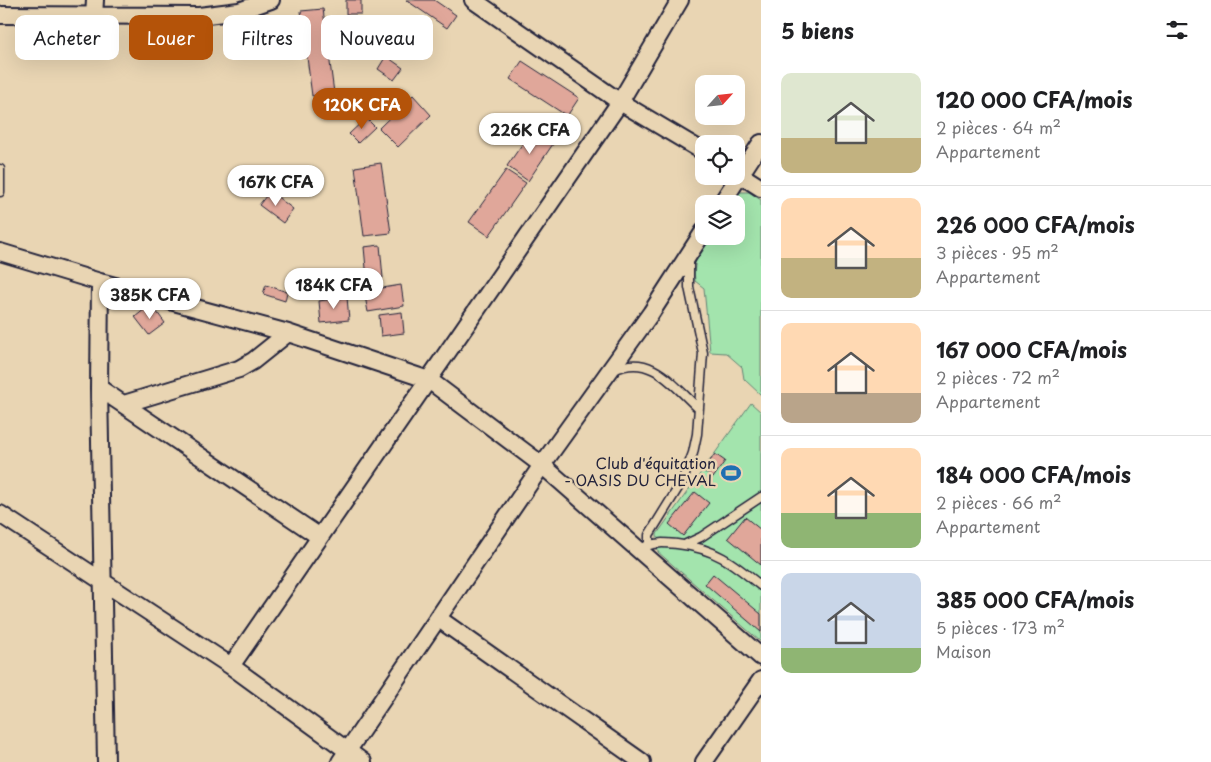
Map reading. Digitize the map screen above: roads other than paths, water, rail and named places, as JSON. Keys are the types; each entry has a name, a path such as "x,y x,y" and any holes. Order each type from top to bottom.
{"street":[{"path":"94,15 95,0"},
{"path":"119,17 199,16 238,11 271,0"},
{"path":"474,0 620,102 695,147"},
{"path":"230,666 620,102 680,0"},
{"path":"0,15 15,15"},
{"path":"745,164 760,145"},
{"path":"745,178 761,188"},
{"path":"343,757 542,466 651,313 696,245"},
{"path":"0,252 100,282 288,333 428,380 542,466 643,547 761,657"},
{"path":"100,282 99,388 106,762"},
{"path":"124,404 239,369 253,361 288,333"},
{"path":"99,388 320,537"},
{"path":"0,514 230,666 343,757 363,762"},
{"path":"439,619 642,762"},
{"path":"704,762 761,680"}],"lane":[{"path":"0,169 0,192"},
{"path":"643,547 682,480 693,453 697,434 697,407 703,353 689,287 690,254"},
{"path":"606,374 633,363 643,364 657,371 697,407"},
{"path":"685,545 702,537 761,497"},
{"path":"643,547 658,542 685,545 710,551 730,560 761,586"}],"place":[{"name":"Club d'équitation - OASIS DU CHEVAL","path":"731,473"}]}
